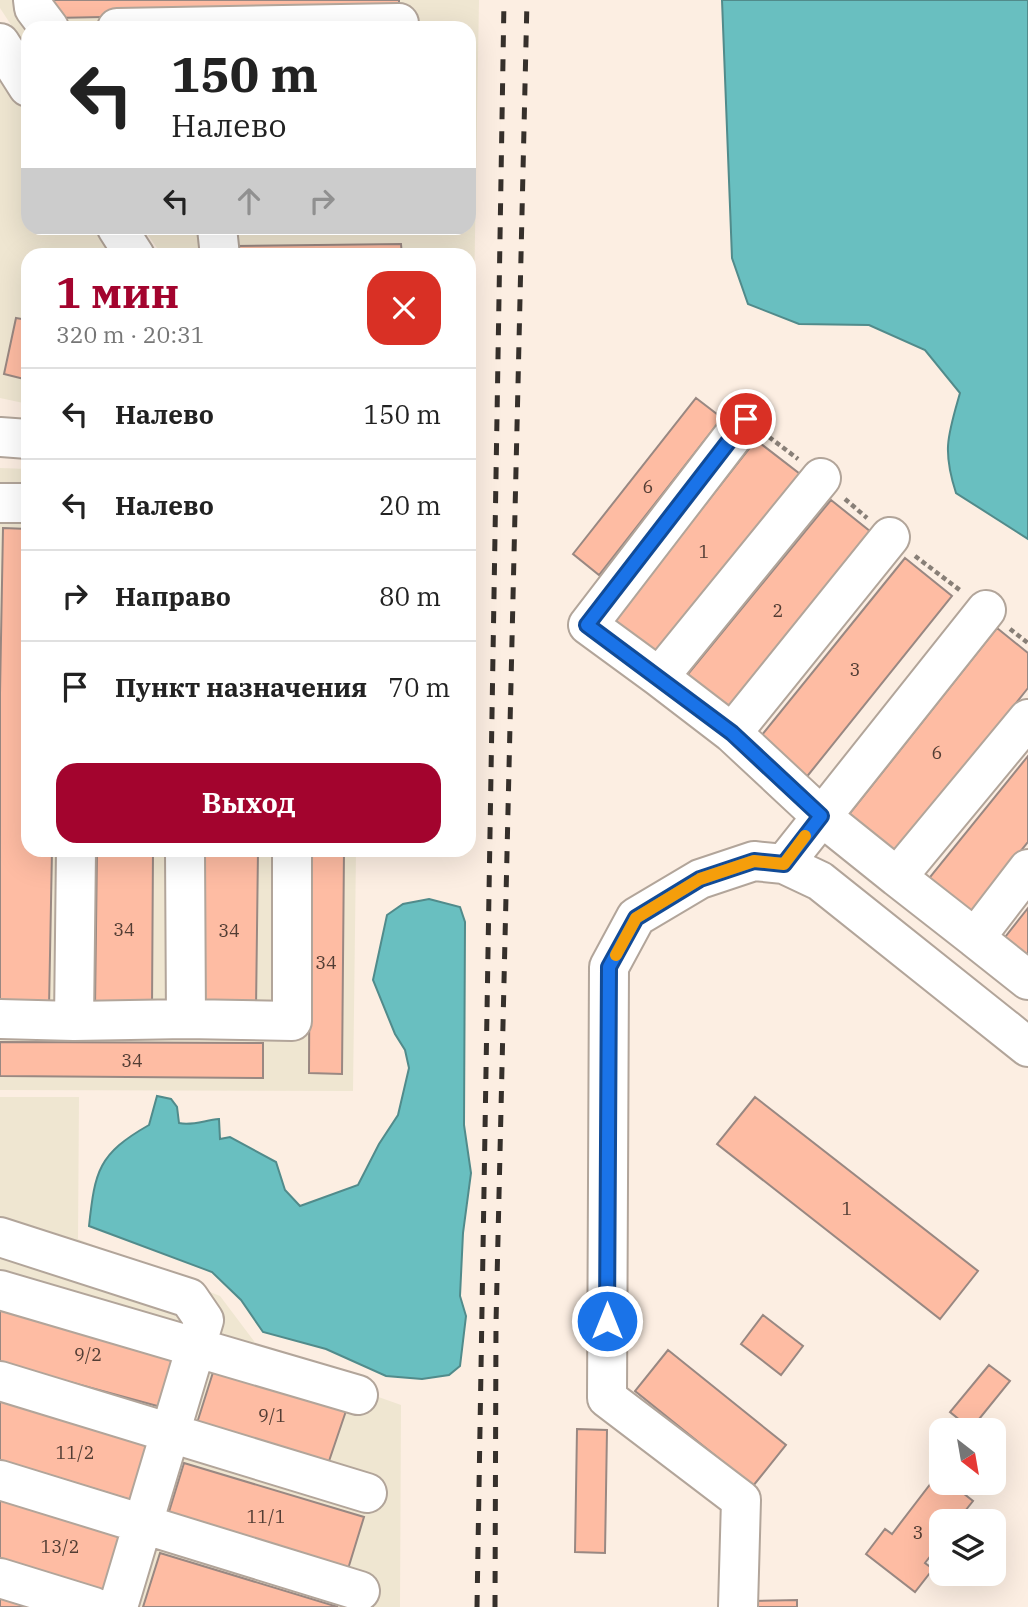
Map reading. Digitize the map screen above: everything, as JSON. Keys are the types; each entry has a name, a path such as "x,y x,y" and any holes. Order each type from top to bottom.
{"street":[{"path":"33,0 34,8 44,21"},
{"path":"0,43 21,76"},
{"path":"746,419 587,625 732,733 821,816 1028,980"},
{"path":"0,437 21,438"},
{"path":"659,677 821,478"},
{"path":"0,503 21,503"},
{"path":"732,733 890,537"},
{"path":"784,864 986,610"},
{"path":"897,877 1028,719"},
{"path":"74,1021 76,857"},
{"path":"185,857 186,1019"},
{"path":"0,1019 292,1021 292,857"},
{"path":"738,1607 740,1500 607,1398 609,967 636,918 700,879 754,861 784,864 820,881 1028,1047"},
{"path":"975,938 1028,869"},
{"path":"0,1237 189,1298 204,1320 118,1607"},
{"path":"0,1290 358,1395"},
{"path":"0,1381 367,1493"},
{"path":"0,1479 360,1591"},
{"path":"0,1578 94,1607"}],"shaded area":[{"path":"0,0 479,0 476,177 476,21 21,21 21,40 0,8"},
{"path":"0,66 21,98 21,235 110,235 118,248 21,248 21,402 0,398"},
{"path":"148,235 475,235 475,248 157,248"},
{"path":"0,468 21,469 21,857 356,857 353,1091 0,1090"},
{"path":"0,1097 79,1097 78,1239 220,1296 266,1357 401,1405 400,1607 0,1607"}],"water":[{"path":"722,0 1028,0 1028,539 956,493 949,465 948,443 960,393 925,350 869,325 799,324 748,304 732,258"},
{"path":"429,899 460,907 465,922 464,1125 471,1173 463,1233 460,1296 466,1316 460,1366 449,1375 422,1379 386,1376 326,1349 263,1332 241,1300 212,1272 89,1226 94,1191 102,1166 119,1145 149,1125 157,1096 171,1099 177,1107 179,1123 219,1119 220,1139 230,1137 276,1162 285,1190 300,1206 358,1185 379,1144 398,1115 409,1068 405,1050 395,1034 373,980 387,915 403,904"}],"building":[{"path":"53,0 399,0 399,11 53,18"},
{"path":"401,244 401,248 235,248"},
{"path":"16,318 21,319 21,378 4,374"},
{"path":"696,398 722,418 599,575 573,554"},
{"path":"756,440 800,474 652,662 608,628"},
{"path":"831,500 876,536 724,721 679,685"},
{"path":"3,528 21,529 21,857 52,857 49,1008 0,1007"},
{"path":"905,558 952,596 805,779 757,741"},
{"path":"997,628 1028,653 1028,688 895,855 847,817"},
{"path":"1028,756 1028,842 968,916 926,882"},
{"path":"97,857 153,857 152,1007 95,1007"},
{"path":"201,857 258,857 256,1009 199,1009"},
{"path":"310,857 344,857 342,1074 309,1073"},
{"path":"1028,908 1028,962 1002,941"},
{"path":"0,1042 263,1043 263,1078 0,1076"},
{"path":"755,1097 978,1271 940,1319 717,1144"},
{"path":"0,1296 178,1344 161,1407 0,1363"},
{"path":"763,1315 803,1346 781,1375 741,1344"},
{"path":"668,1350 786,1445 753,1486 635,1391"},
{"path":"989,1365 1010,1381 980,1418 957,1418 950,1412"},
{"path":"215,1366 347,1408 328,1464 197,1423"},
{"path":"0,1398 152,1445 134,1501 0,1460"},
{"path":"577,1429 607,1430 605,1553 575,1552"},
{"path":"184,1463 364,1517 348,1569 168,1515"},
{"path":"929,1486 929,1495 965,1495 973,1501 967,1509 929,1509 929,1558 925,1563 929,1566 929,1574 915,1592 866,1554 885,1529 892,1534"},
{"path":"0,1495 124,1534 106,1591 0,1558"},
{"path":"160,1553 338,1607 143,1607"},
{"path":"0,1594 41,1607 0,1607"},
{"path":"797,1600 797,1607 749,1607 749,1601"}],"railway":[{"path":"477,1607 504,0"},
{"path":"495,1607 496,1323 527,0"}],"slow traffic":[{"path":"616,955 636,918 700,879 754,861 784,864 805,836"}],"route":[{"path":"607,1321 609,967 636,918 700,879 754,861 784,864 821,816 732,733 587,625 746,419"}]}
